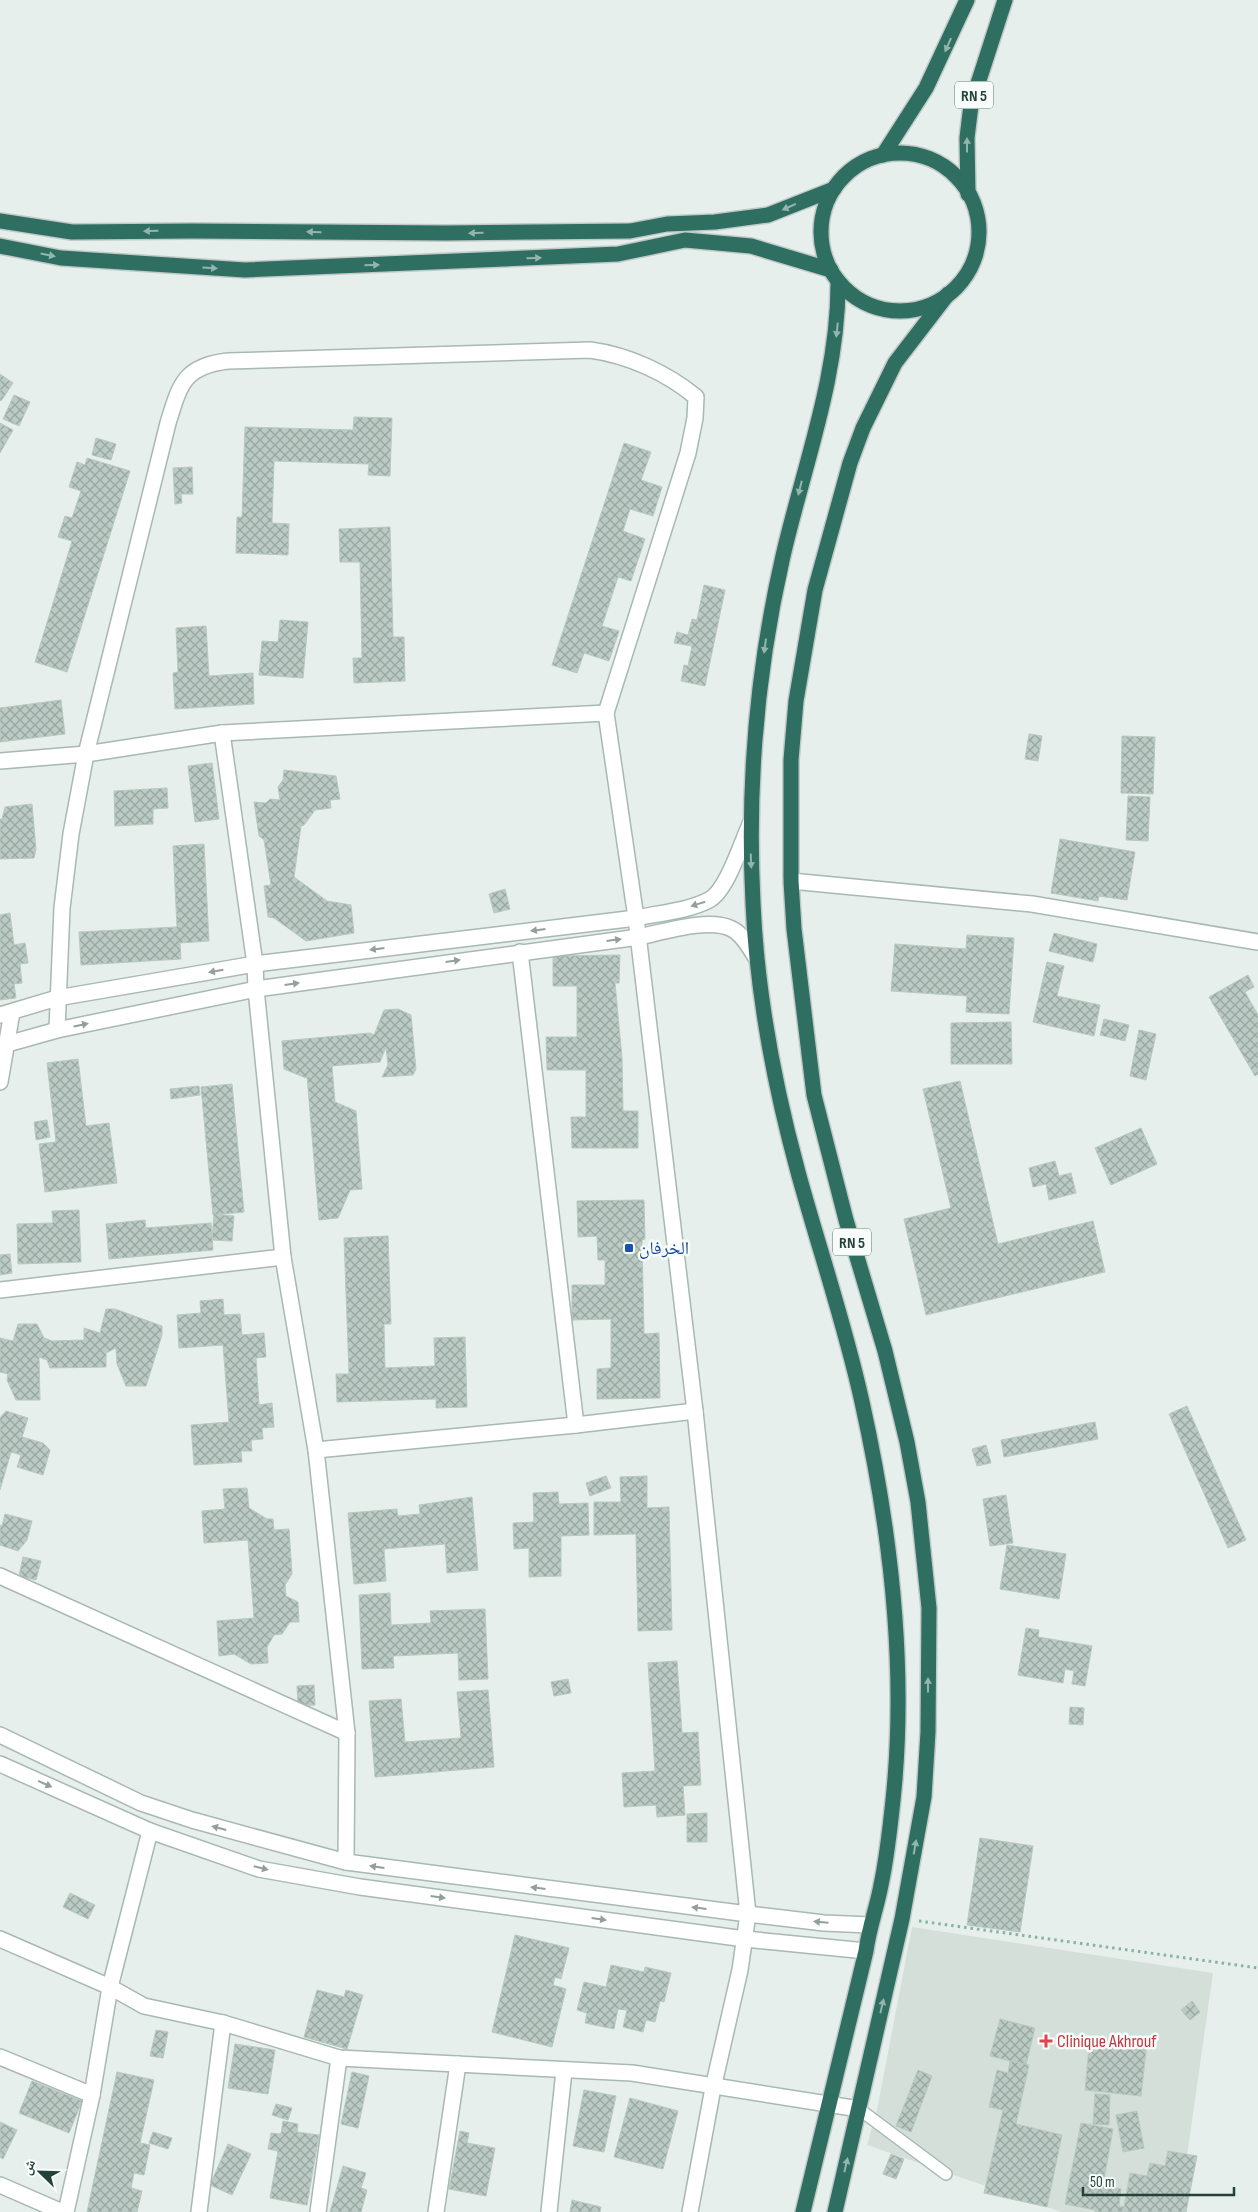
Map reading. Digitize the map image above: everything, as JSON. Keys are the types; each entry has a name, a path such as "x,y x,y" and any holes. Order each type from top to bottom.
{"highway":[{"name":"RN 5","path":"883,155 926,88 967,0"},
{"name":"RN 5","path":"968,194 967,138 971,105 1005,0"},
{"path":"908,153 933,160 954,174 968,194 977,217 978,241 971,265 965,276 948,294 915,309 891,310 868,304 858,298 834,275 824,254 822,229 826,204 834,189 842,179 860,164 883,155 908,153"},
{"path":"0,221 72,232 446,233 630,231 667,224 715,222 768,215 834,189"},
{"path":"0,246 61,258 245,270 618,254 691,240 751,246 834,275"},
{"name":"RN 5","path":"803,2212 866,1951 870,1924 881,1889 887,1854 898,1735 899,1684 891,1585 875,1469 862,1401 784,1117 763,1014 753,907 750,822 758,696 782,557 831,372 838,315 834,275"},
{"name":"RN 5","path":"835,2212 902,1919 924,1797 928,1732 929,1608 918,1502 907,1442 886,1351 846,1220 814,1095 802,1006 791,881 791,760 796,701 815,590 834,516 853,454 881,388 905,347 948,294"}],"street":[{"path":"57,1030 56,998 66,868 86,754 173,406 190,373 206,364 228,361 590,350 616,354 678,382 696,397 695,418 688,453 606,712 639,936 695,1411 748,1914 746,1939 713,2088 690,2212"},
{"path":"0,761 86,754 222,734 606,712"},
{"path":"222,734 255,964 283,1258 316,1450 347,1732 346,1862"},
{"path":"0,1082 6,1013 56,998 255,964 636,918 710,900 720,889 729,873 750,822"},
{"path":"791,881 1032,904 1258,942"},
{"path":"4,1045 57,1030 256,988 719,924 734,929 757,959"},
{"path":"520,952 576,1425"},
{"path":"0,1290 283,1258"},
{"path":"316,1450 576,1425 695,1411"},
{"path":"0,1576 347,1732"},
{"path":"0,1735 141,1803 192,1820 346,1862 824,1923 870,1924"},
{"path":"0,1764 150,1831 259,1868 360,1887 746,1939 866,1951"},
{"path":"66,2212 92,2095 110,1987 150,1831"},
{"path":"0,1939 110,1987 144,2006 224,2023 339,2058 632,2074 859,2109"},
{"path":"199,2212 224,2023"},
{"path":"0,2057 92,2095"},
{"path":"318,2212 339,2058"},
{"path":"436,2212 458,2064"},
{"path":"549,2212 564,2071"},
{"path":"0,2185 62,2212"}],"lane":[{"path":"859,2109 946,2174"}],"path":[{"path":"902,1919 1258,1968"}],"shaded area":[{"name":"Clinique Akhrouf","path":"912,1927 1213,1973 1179,2212 1061,2212 867,2145 877,2110"}],"building":[{"path":"0,374 13,383 1,401 0,400"},
{"path":"14,395 30,402 19,426 3,419"},
{"path":"354,417 392,418 390,476 368,475 369,464 274,461 272,523 289,524 288,555 236,553 237,517 242,517 245,427 353,430"},
{"path":"0,423 13,430 0,453"},
{"path":"96,438 116,444 111,460 92,455"},
{"path":"624,443 651,452 641,480 662,487 653,516 630,509 623,531 645,539 631,581 618,577 602,626 619,631 609,661 584,653 577,673 552,665"},
{"path":"87,458 130,471 67,672 35,662 72,541 58,537 65,516 72,518 81,491 69,487 77,462 85,465"},
{"path":"192,467 193,494 181,494 182,503 175,504 173,468"},
{"path":"390,527 393,637 404,637 405,681 354,683 353,658 362,658 360,562 340,562 339,529"},
{"path":"704,585 725,590 705,686 681,681 684,665 688,666 692,646 674,643 677,632 688,635 692,619 697,620"},
{"path":"280,620 308,622 303,678 259,675 262,641 278,642"},
{"path":"206,626 209,676 253,673 254,704 175,709 173,673 178,672 176,628"},
{"path":"61,700 65,734 0,742 0,708"},
{"path":"1029,734 1042,736 1038,761 1025,759"},
{"path":"1122,736 1155,737 1153,794 1121,793"},
{"path":"212,763 219,819 195,822 188,766"},
{"path":"284,770 336,776 340,799 330,800 331,808 315,810 304,825 301,826 294,877 327,901 351,905 354,933 306,941 274,918 268,917 264,886 271,885 264,840 259,836 254,802 266,803 270,799 280,800 278,787 283,780"},
{"path":"167,788 168,808 153,809 153,824 115,826 114,791"},
{"path":"1128,796 1150,797 1148,841 1126,840"},
{"path":"32,804 36,849 34,858 0,859 0,819 2,819 5,807"},
{"path":"1060,839 1135,852 1127,900 1099,896 1098,901 1051,893"},
{"path":"204,844 209,941 180,943 181,959 81,965 79,932 177,927 173,846"},
{"path":"505,889 510,909 494,913 489,894"},
{"path":"10,913 14,945 25,943 28,963 20,964 22,983 14,984 16,998 0,1000 0,915"},
{"path":"1054,933 1097,944 1093,962 1049,951"},
{"path":"967,935 1014,938 1009,1014 966,1012 967,996 891,991 895,944 966,949"},
{"path":"620,955 619,983 615,983 622,1058 623,1111 638,1111 638,1148 572,1148 571,1117 586,1117 586,1070 547,1070 546,1037 577,1037 577,986 553,986 553,956"},
{"path":"1047,962 1064,966 1057,996 1100,1005 1094,1036 1033,1022"},
{"path":"1248,975 1254,987 1245,992 1258,1015 1258,1074 1255,1076 1209,997"},
{"path":"398,1009 411,1015 416,1069 413,1075 382,1077 388,1065 386,1047 380,1062 332,1066 335,1102 356,1111 362,1189 350,1190 338,1218 319,1220 307,1076 306,1078 284,1069 282,1041 370,1033 374,1035 384,1010"},
{"path":"1104,1019 1129,1025 1125,1041 1100,1035"},
{"path":"1011,1022 1012,1064 951,1064 951,1023"},
{"path":"1139,1030 1156,1034 1146,1080 1130,1076"},
{"path":"78,1059 86,1126 109,1123 117,1183 45,1192 39,1144 56,1142 47,1063"},
{"path":"960,1081 998,1244 1093,1221 1105,1272 926,1315 904,1219 951,1208 923,1089"},
{"path":"232,1084 244,1212 213,1215 201,1087"},
{"path":"199,1086 200,1095 171,1099 170,1089"},
{"path":"47,1120 50,1137 36,1140 34,1122"},
{"path":"1141,1128 1157,1164 1111,1185 1095,1148"},
{"path":"1055,1161 1059,1176 1071,1173 1076,1193 1049,1200 1046,1184 1033,1187 1029,1168"},
{"path":"644,1200 645,1239 642,1240 644,1334 659,1333 660,1398 597,1399 597,1369 611,1368 611,1319 572,1320 572,1285 605,1285 605,1260 598,1260 597,1236 578,1237 577,1201"},
{"path":"79,1210 81,1262 18,1264 17,1224 53,1223 52,1211"},
{"path":"214,1214 234,1216 232,1241 212,1240"},
{"path":"145,1220 146,1228 211,1223 213,1250 109,1259 106,1224"},
{"path":"388,1236 391,1324 384,1324 385,1368 435,1366 434,1338 465,1337 467,1407 436,1408 436,1399 337,1402 336,1374 349,1374 344,1238"},
{"path":"10,1254 12,1273 0,1275 0,1255"},
{"path":"223,1299 224,1315 240,1314 242,1335 264,1333 266,1357 256,1358 259,1405 272,1403 274,1427 262,1428 263,1439 251,1440 252,1451 241,1451 242,1462 194,1465 191,1425 229,1422 223,1345 179,1348 177,1315 201,1313 200,1301"},
{"path":"106,1309 115,1309 162,1326 162,1335 146,1386 126,1386 117,1364 116,1348 106,1353 106,1367 50,1368 47,1360 39,1357 40,1400 16,1400 7,1380 8,1374 0,1372 0,1338 13,1341 18,1324 37,1324 44,1338 52,1341 84,1340 84,1328 100,1333"},
{"path":"1187,1406 1246,1540 1228,1548 1169,1414"},
{"path":"6,1411 28,1418 22,1437 43,1443 50,1450 43,1475 17,1467 21,1455 11,1452 0,1490 0,1418"},
{"path":"1095,1422 1098,1439 1004,1457 1001,1440"},
{"path":"986,1445 991,1463 977,1466 972,1449"},
{"path":"606,1476 611,1488 590,1496 586,1483"},
{"path":"647,1476 647,1508 669,1507 672,1630 638,1631 636,1534 594,1535 594,1502 621,1502 620,1477"},
{"path":"247,1488 249,1508 267,1519 273,1519 274,1530 289,1529 292,1574 285,1585 286,1596 298,1602 299,1622 290,1622 282,1634 274,1635 267,1647 268,1663 251,1664 234,1654 219,1656 217,1621 254,1618 248,1540 204,1543 202,1511 225,1509 223,1489"},
{"path":"558,1492 559,1504 588,1503 589,1535 561,1536 561,1576 529,1577 529,1548 514,1549 513,1523 534,1522 533,1493"},
{"path":"1006,1495 1013,1543 990,1546 983,1499"},
{"path":"472,1497 478,1570 447,1573 445,1544 384,1549 386,1581 354,1584 348,1513 397,1509 398,1516 420,1514 419,1505"},
{"path":"5,1514 32,1521 27,1540 18,1551 0,1545 0,1525 2,1526"},
{"path":"1007,1545 1066,1554 1059,1599 1000,1589"},
{"path":"23,1557 41,1561 36,1580 19,1576"},
{"path":"390,1593 391,1625 431,1623 430,1611 485,1609 488,1679 459,1680 458,1653 393,1656 394,1668 362,1669 359,1595"},
{"path":"1026,1628 1039,1630 1038,1637 1092,1646 1085,1686 1072,1684 1074,1671 1065,1669 1063,1683 1018,1675"},
{"path":"677,1661 682,1733 698,1732 701,1785 683,1786 685,1815 657,1817 656,1805 624,1807 622,1773 655,1771 648,1663"},
{"path":"568,1679 571,1693 554,1696 551,1682"},
{"path":"314,1685 315,1705 298,1706 297,1686"},
{"path":"488,1690 494,1767 375,1777 369,1701 401,1699 405,1742 461,1738 457,1692"},
{"path":"1070,1707 1084,1708 1083,1725 1069,1724"},
{"path":"707,1813 707,1842 687,1842 687,1814"},
{"path":"980,1838 1033,1846 1020,1932 967,1925"},
{"path":"70,1893 95,1905 88,1919 63,1907"},
{"path":"515,1935 569,1948 561,1979 555,1977 553,1985 566,1989 552,2047 492,2032"},
{"path":"611,1965 644,1972 645,1967 671,1973 664,2002 660,2001 655,2022 646,2020 643,2032 623,2027 627,2010 618,2009 614,2029 585,2023 587,2013 577,2010 584,1982 606,1987"},
{"path":"317,1990 344,1997 346,1990 363,1995 347,2049 304,2037"},
{"path":"1192,2001 1200,2012 1190,2020 1181,2010"},
{"path":"1000,2019 1035,2028 1026,2065 990,2056"},
{"path":"156,2030 168,2032 163,2058 150,2056"},
{"path":"1090,2037 1147,2043 1141,2096 1085,2090"},
{"path":"235,2044 275,2050 268,2094 228,2088"},
{"path":"1010,2061 1029,2065 1016,2124 1062,2135 1047,2207 984,2193 1003,2110 989,2107 997,2070 1008,2073"},
{"path":"918,2070 932,2076 911,2132 896,2126"},
{"path":"117,2072 154,2080 140,2143 150,2145 144,2175 134,2173 131,2188 142,2191 137,2212 87,2212"},
{"path":"352,2072 369,2076 358,2128 341,2124"},
{"path":"32,2081 82,2101 69,2133 19,2113"},
{"path":"584,2090 616,2096 604,2152 573,2146"},
{"path":"1095,2094 1110,2095 1109,2125 1093,2124"},
{"path":"630,2098 678,2111 663,2169 614,2157"},
{"path":"276,2104 292,2108 288,2120 272,2115"},
{"path":"1137,2111 1144,2148 1123,2152 1116,2115"},
{"path":"283,2121 298,2124 297,2132 319,2135 307,2205 270,2198 278,2151 268,2149 271,2133 281,2134"},
{"path":"0,2122 17,2130 3,2159 0,2157"},
{"path":"1081,2123 1113,2129 1103,2185 1121,2189 1119,2206 1124,2207 1130,2173 1147,2176 1150,2163 1165,2166 1168,2151 1197,2156 1186,2212 1095,2212 1095,2210 1065,2204"},
{"path":"460,2131 469,2133 467,2143 495,2148 486,2196 449,2189"},
{"path":"153,2132 172,2138 168,2149 149,2143"},
{"path":"228,2144 251,2154 232,2195 210,2185"},
{"path":"891,2154 904,2159 896,2179 883,2174"},
{"path":"343,2166 366,2173 361,2188 367,2190 361,2212 330,2212"},
{"path":"572,2200 601,2207 600,2212 570,2212"}],"place":[{"name":"الخرفان","path":"629,1248"},
{"name":"Clinique Akhrouf","path":"1046,2041"}]}
